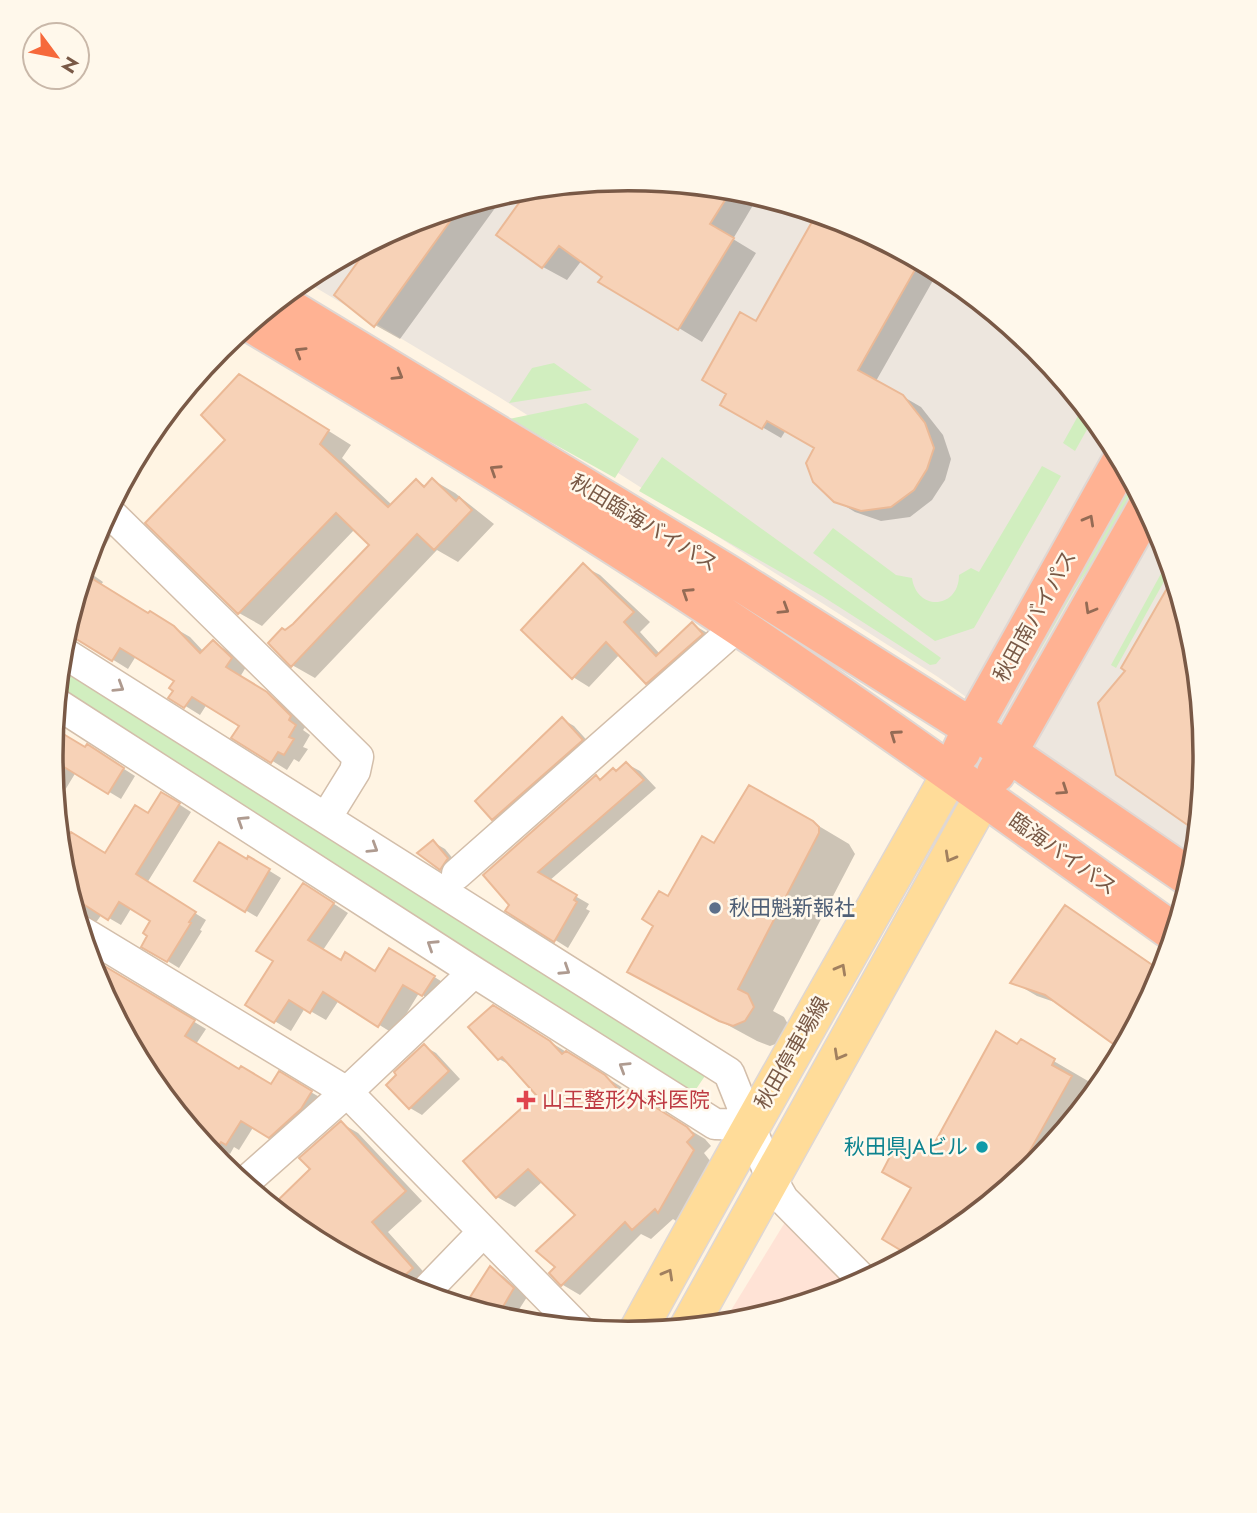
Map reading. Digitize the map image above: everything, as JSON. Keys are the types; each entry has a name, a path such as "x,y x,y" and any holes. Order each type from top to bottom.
{"highway":[{"name":"秋田臨海バイパス","path":"287,306 726,573 1007,751"},
{"name":"秋田臨海バイパス","path":"260,328 479,460 738,626 951,774"},
{"name":"秋田南バイパス","path":"951,774 972,728 1116,471"},
{"name":"秋田南バイパス","path":"983,797 1141,517"},
{"path":"1007,751 1182,872"},
{"name":"臨海バイパス","path":"951,774 1167,928"}],"main road":[{"name":"秋田停車場線","path":"643,1322 750,1125 951,774"},
{"name":"秋田停車場線","path":"694,1318 983,797"}],"street":[{"path":"116,518 358,757 355,771 326,818"},
{"path":"457,874 738,626"},
{"path":"72,658 729,1073 771,1178 783,1199 857,1274"},
{"path":"65,709 715,1124 750,1125"},
{"path":"93,938 348,1092 569,1318"},
{"path":"251,1177 348,1092 474,972"},
{"path":"431,1286 483,1232"}],"shaded area":[{"path":"628,191 702,196 775,210 845,234 879,249 943,286 1001,331 1054,384 1077,412 1118,474 1151,540 1175,610 1189,683 1194,756 1193,793 1185,853 938,677 499,397 314,286 378,249 412,234 482,210 555,196"},
{"path":"787,1219 849,1277 775,1303 730,1313"}],"green space":[{"path":"554,363 592,390 509,403 532,368"},
{"path":"586,403 639,439 615,478 509,419"},
{"path":"1079,414 1088,427 1075,451 1063,443"},
{"path":"662,457 941,658 936,664 930,665 822,596 639,491"},
{"path":"1042,466 1061,476 974,628 935,641 813,553 833,528 896,575 912,578 921,597 937,602 945,600 952,595 959,575 971,568 979,572"},
{"path":"1123,484 1133,500 1075,589 1034,661 1027,665"},
{"path":"1162,571 1165,579 1116,668 1111,665"},
{"path":"71,662 709,1070 688,1101 66,699"}],"building":[{"path":"628,191 665,192 725,200 710,224 734,238 678,330 598,282 602,277 559,246 542,268 496,235 520,202 592,192"},
{"path":"451,220 374,327 334,295 360,259 412,234"},
{"path":"812,222 879,249 915,269 858,370 903,395 925,423 934,448 927,469 914,490 891,507 861,511 834,502 813,482 806,463 814,448 767,421 762,429 720,405 726,394 702,380 740,312 756,321"},
{"path":"239,374 329,430 320,444 388,507 416,479 424,487 432,478 456,501 459,497 472,510 434,550 417,534 291,667 268,643 282,628 285,630 293,624 369,545 336,513 238,614 145,523 225,440 201,415"},
{"path":"583,563 634,612 624,622 656,656 692,622 703,634 646,684 606,642 572,679 521,630"},
{"path":"92,578 174,626 200,653 213,640 232,658 226,667 267,692 291,716 289,720 296,725 289,737 294,739 284,755 278,752 271,763 231,738 239,726 192,697 184,708 168,698 173,691 169,688 174,681 120,648 112,661 76,639"},
{"path":"1168,587 1183,646 1193,720 1193,793 1189,826 1116,775 1098,703 1125,671 1121,668"},
{"path":"562,717 583,740 492,820 475,801"},
{"path":"64,734 85,747 87,744 124,768 108,794 64,767"},
{"path":"626,762 644,780 538,872 577,895 574,900 577,902 554,942 505,911 509,905 483,875 596,775 600,780 613,768 616,771"},
{"name":"秋田魁新報社","path":"749,785 813,821 819,827 819,833 738,989 748,994 754,1007 745,1021 733,1026 627,972 653,926 642,919 659,891 668,896 702,836 714,843"},
{"path":"161,792 180,803 136,874 196,912 167,962 141,947 147,936 143,933 150,921 119,902 108,920 82,903 69,835 71,832 105,853 135,805 148,813"},
{"path":"433,840 448,858 440,870 417,853"},
{"path":"219,842 270,869 245,912 194,881"},
{"path":"303,883 334,903 308,940 341,960 345,952 375,971 389,948 435,976 422,996 403,985 378,1027 323,992 310,1013 289,1000 274,1023 245,1005 273,961 256,951"},
{"path":"1065,905 1154,966 1136,1007 1114,1045 1045,995 1010,983"},
{"path":"103,965 195,1020 185,1036 239,1069 241,1066 271,1084 279,1071 312,1091 301,1109 269,1138 241,1121 226,1145 221,1142 219,1145 203,1129 158,1071 121,1007"},
{"path":"493,1005 550,1041 562,1054 566,1051 605,1075 623,1095 628,1090 687,1127 694,1135 687,1142 694,1150 658,1213 655,1209 632,1230 625,1222 561,1286 549,1273 555,1267 536,1251 575,1215 528,1169 496,1198 463,1161 536,1095 502,1057 498,1060 468,1027"},
{"name":"秋田県JAビル","path":"996,1031 1017,1044 1021,1039 1055,1059 1052,1065 1072,1076 1026,1158 973,1205 943,1227 902,1251 882,1239 911,1188 882,1172 899,1139 928,1155"},
{"path":"424,1044 449,1071 409,1109 386,1085 396,1075 394,1072"},
{"path":"341,1121 406,1191 372,1222 413,1268 404,1276 378,1264 314,1227 278,1200 310,1169 299,1158"},
{"path":"490,1266 514,1288 503,1308 469,1299"}],"place":[{"name":"秋田魁新報社","path":"715,908"},
{"name":"山王整形外科医院","path":"526,1100"},
{"name":"秋田県JAビル","path":"982,1147"}]}
